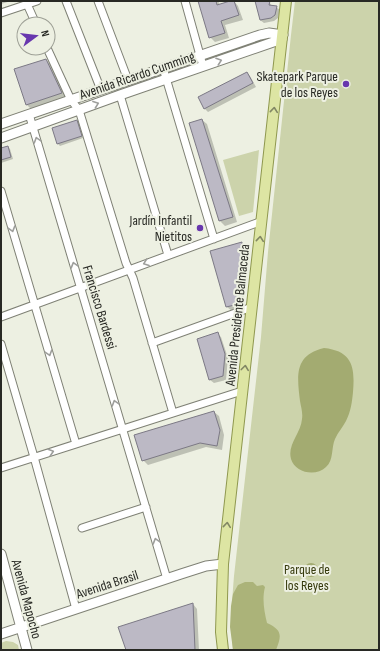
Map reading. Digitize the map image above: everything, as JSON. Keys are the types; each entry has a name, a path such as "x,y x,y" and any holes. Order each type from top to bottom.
{"main road":[{"name":"Avenida Presidente Balmaceda","path":"218,650 221,632 223,564 286,1"},
{"name":"Avenida Ricardo Cumming","path":"1,124 260,35 269,33 282,37"},
{"name":"Avenida Ricardo Cumming","path":"1,138 282,37"},
{"name":"Avenida Mapocho","path":"1,554 27,650"},
{"name":"Avenida Brasil","path":"1,634 167,578 206,566 223,564"},
{"name":"Avenida Presidente Balmaceda","path":"221,632 223,650"}],"street":[{"path":"1,12 37,1"},
{"path":"66,1 101,90"},
{"path":"98,1 128,80"},
{"path":"185,1 203,66"},
{"path":"27,4 32,16"},
{"path":"51,56 71,100 79,110 129,270 133,278 173,413"},
{"path":"163,68 214,238"},
{"path":"120,95 168,255"},
{"name":"Francisco Bardessi","path":"29,114 167,578"},
{"path":"1,191 76,444"},
{"path":"1,317 262,221"},
{"path":"152,343 252,307"},
{"path":"1,344 76,609"},
{"path":"1,468 242,391"},
{"path":"82,528 146,507"}],"green space":[{"name":"Parque de los Reyes","path":"295,1 379,1 379,650 233,650 231,622 234,576 261,337 268,252"},
{"path":"259,150 253,212 239,216 223,160"},
{"path":"6,641 13,642 18,645 19,650 1,650 1,643"}],"shaded area":[{"path":"324,348 334,350 346,357 352,368 354,383 348,417 335,439 329,464 322,470 312,473 297,468 293,464 290,454 292,444 301,424 302,417 298,375 302,361 314,351"},
{"path":"308,563 314,563 318,567 318,573 314,577 308,577 304,573 304,567"},
{"path":"245,582 253,582 257,586 263,585 265,587 264,605 267,623 276,628 280,637 276,650 233,650 230,627 233,594 238,585"}],"building":[{"path":"198,1 216,1 217,5 234,1 239,15 221,21 225,33 209,38"},
{"path":"255,1 270,1 269,5 277,6 275,15 271,18 260,20"},
{"path":"46,59 62,93 26,105 14,69"},
{"path":"247,72 253,83 204,109 198,97"},
{"path":"202,119 233,217 219,221 189,123"},
{"path":"77,120 82,136 57,144 52,128"},
{"path":"8,146 11,157 1,160 1,148"},
{"path":"242,242 239,304 226,307 210,251"},
{"path":"218,332 225,354 223,376 209,380 197,339"},
{"path":"214,411 220,430 217,446 200,443 142,461 134,435"},
{"path":"193,603 195,650 126,650 118,627"}],"place":[{"name":"Skatepark Parque de los Reyes","path":"346,84"},
{"name":"Jardín Infantil Nietitos","path":"200,228"}]}
